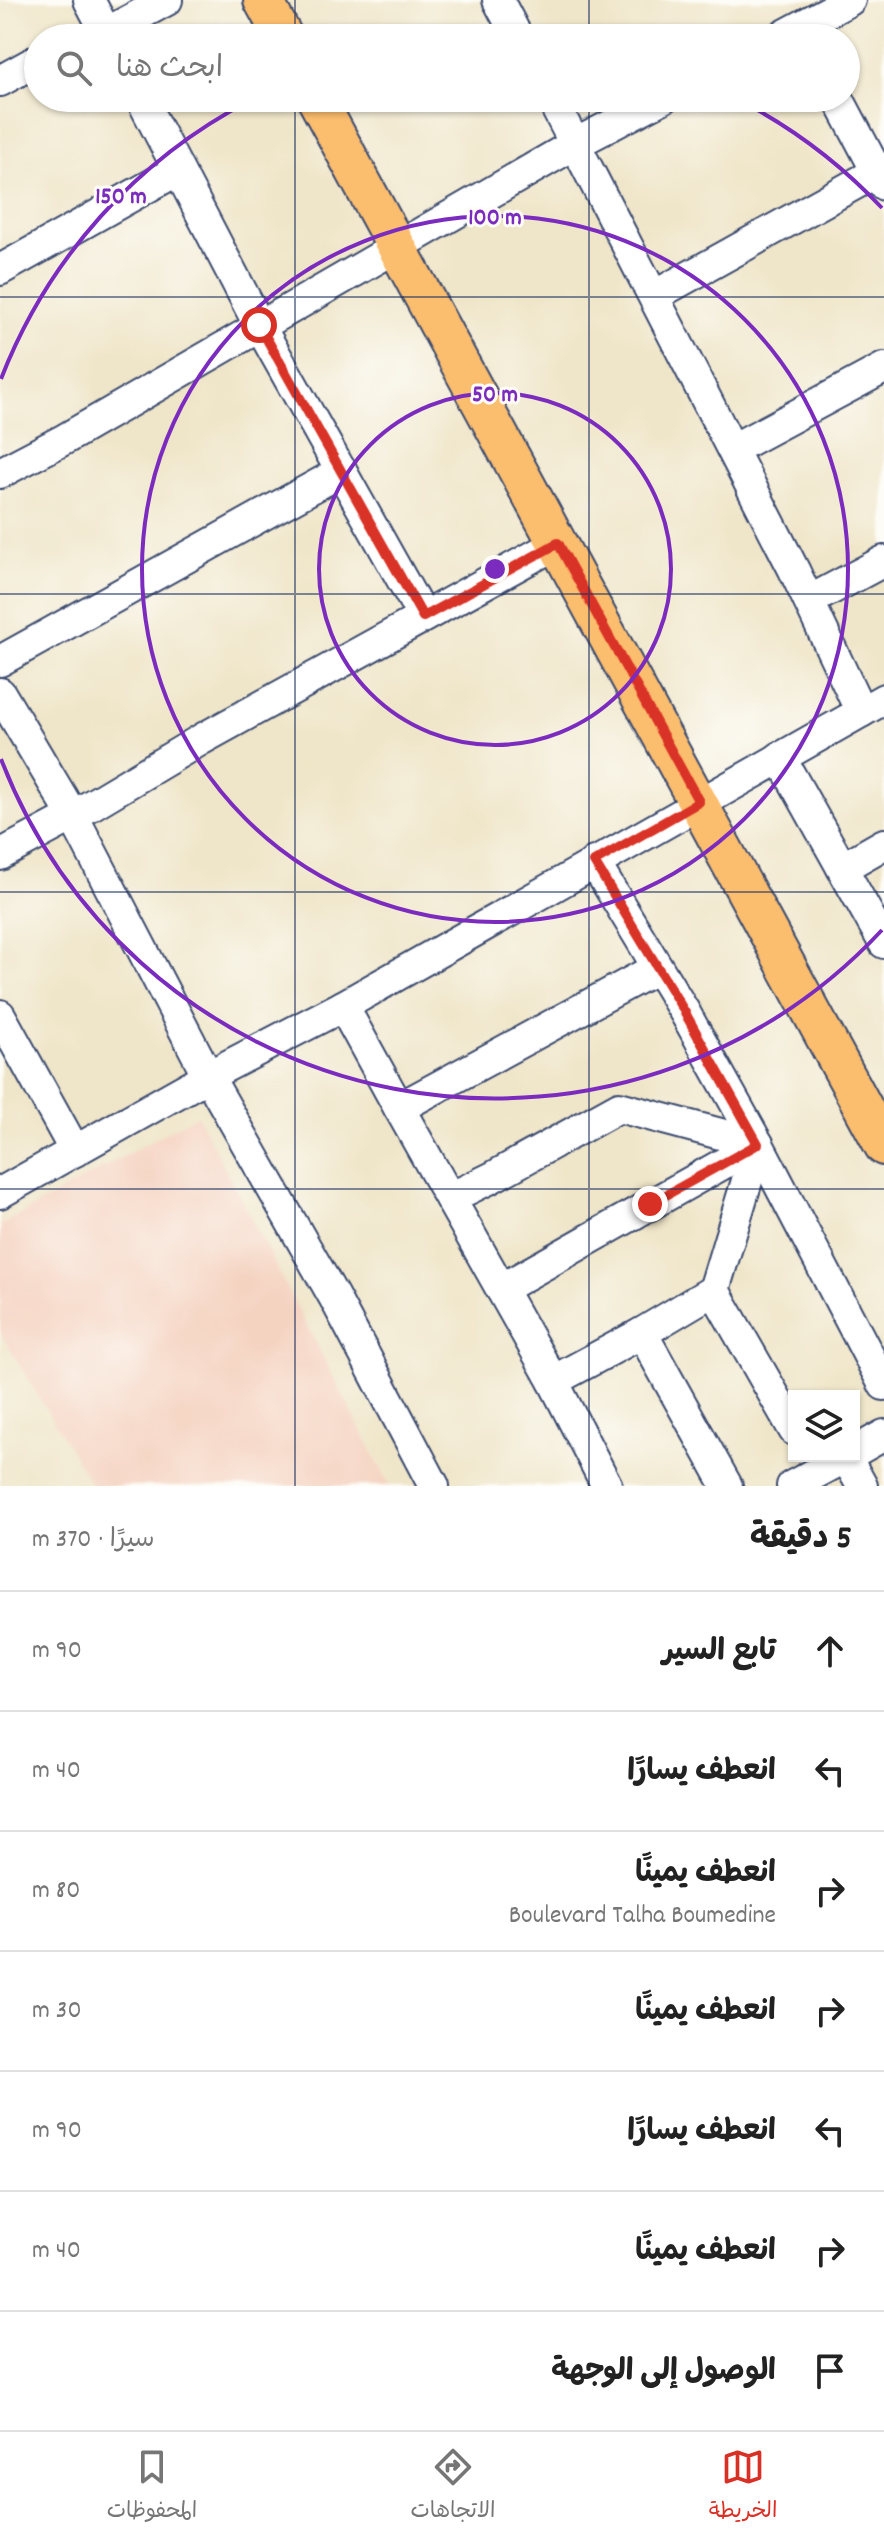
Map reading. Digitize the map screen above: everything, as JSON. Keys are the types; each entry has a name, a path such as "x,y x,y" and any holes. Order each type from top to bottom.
{"main road":[{"path":"263,0 276,24"},
{"path":"324,112 884,1146"}],"street":[{"path":"105,24 167,0"},
{"path":"812,24 850,0"},
{"path":"501,1 512,24"},
{"path":"0,81 24,68"},
{"path":"148,112 259,325 423,617"},
{"path":"0,1193 208,1076 343,1006 872,706 809,601 558,112"},
{"path":"0,473 65,439 575,144 636,112"},
{"path":"654,296 882,175 846,112"},
{"path":"0,270 178,170"},
{"path":"733,449 884,368"},
{"path":"0,661 342,471"},
{"path":"0,855 73,816 202,739 558,543"},
{"path":"809,601 884,561"},
{"path":"0,693 73,816 208,1076 334,1297 434,1486"},
{"path":"780,757 884,943"},
{"path":"842,868 884,844"},
{"path":"594,862 758,1144 884,1385"},
{"path":"399,1108 657,968"},
{"path":"343,1006 553,1381 607,1486"},
{"path":"0,1015 75,1151"},
{"path":"450,1198 619,1107 758,1144"},
{"path":"501,1289 758,1144"},
{"path":"553,1381 714,1290 758,1144"},
{"path":"714,1290 788,1420"},
{"path":"642,1333 727,1486"},
{"path":"860,1449 884,1435"},
{"path":"806,1471 831,1462"},
{"path":"850,1462 862,1486"}],"shaded area":[{"path":"197,1115 390,1486 92,1486 0,1332 0,1226"}],"route":[{"path":"259,325 423,617 558,543 699,802 594,862 684,1011 758,1144 650,1204"}]}
